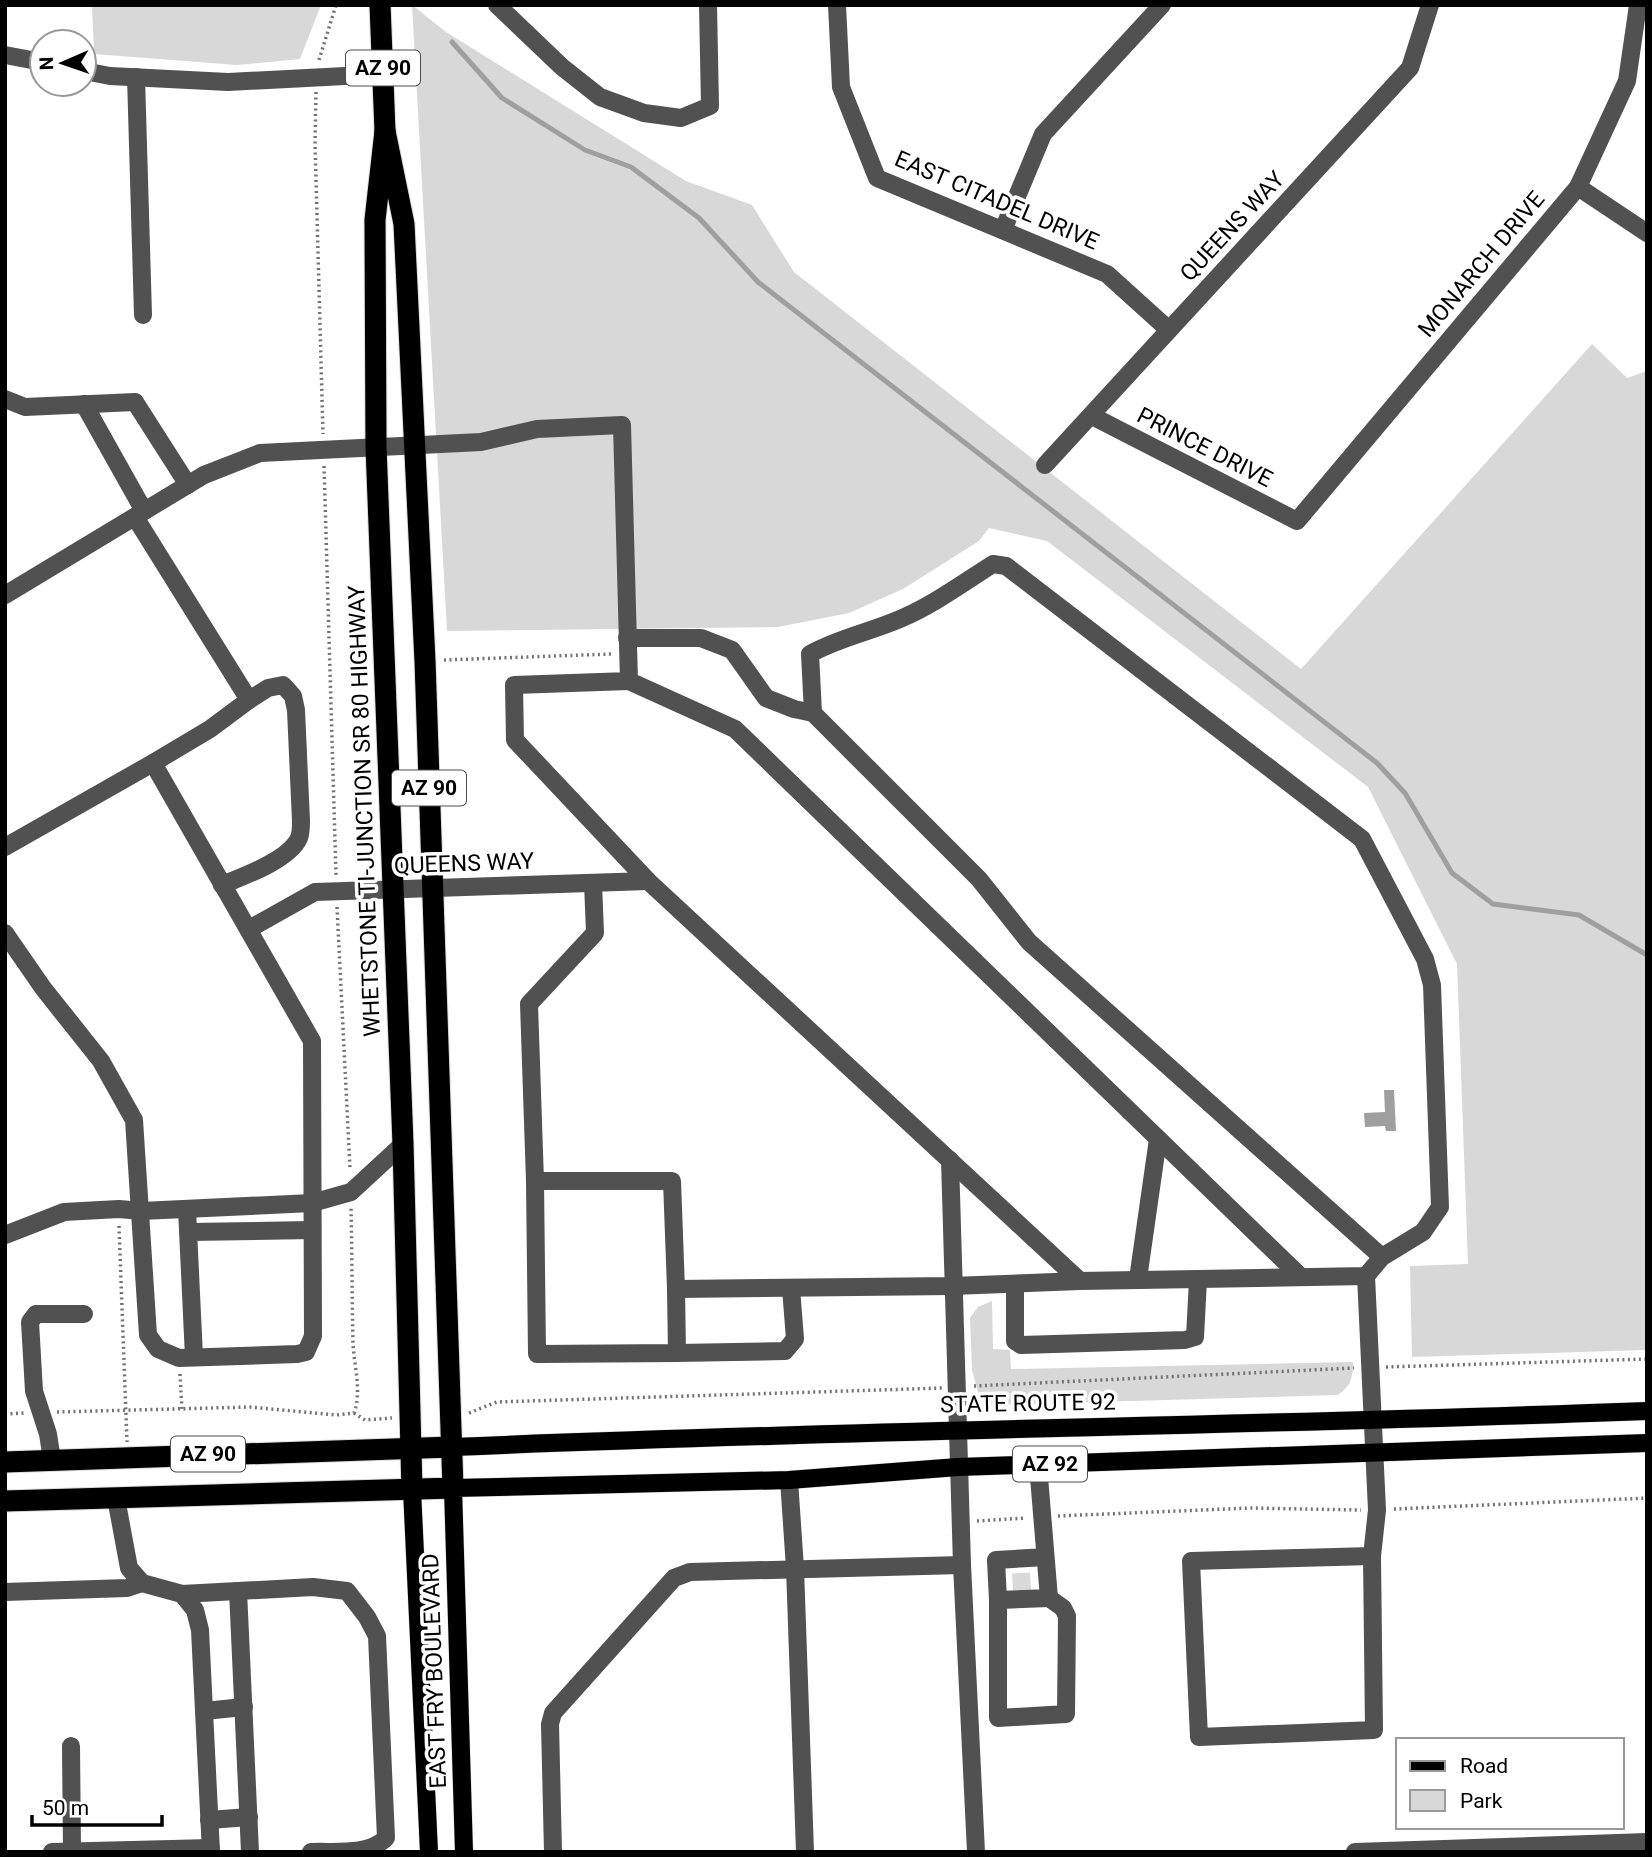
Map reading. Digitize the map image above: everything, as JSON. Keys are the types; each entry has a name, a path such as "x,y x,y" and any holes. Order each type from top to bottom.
{"highway":[{"name":"WHETSTONE TI-JUNCTION SR 80 HIGHWAY","path":"380,5 385,131 375,220 376,447 403,1144 412,1490"},
{"name":"WHETSTONE TI-JUNCTION SR 80 HIGHWAY","path":"385,131 404,224 425,661 453,1488"},
{"name":"STATE ROUTE 92","path":"410,1448 452,1447"},
{"name":"AZ 90","path":"5,1462 410,1448"},
{"name":"AZ 90","path":"5,1501 453,1488"}],"main road":[{"name":"STATE ROUTE 92","path":"452,1447 1647,1411"},
{"name":"AZ 92","path":"453,1488 789,1480 958,1467 1647,1443"},
{"name":"EAST FRY BOULEVARD","path":"453,1488 464,1852"},
{"name":"EAST FRY BOULEVARD","path":"412,1490 429,1852"}],"street":[{"path":"497,5 562,67 600,97 644,113 681,118 710,106 708,5"},
{"name":"EAST CITADEL DRIVE","path":"837,5 841,87 877,178 1107,274 1170,330"},
{"path":"1003,230 1043,134 1162,5"},
{"name":"QUEENS WAY","path":"1045,465 1410,68 1430,5"},
{"name":"MONARCH DRIVE","path":"1297,521 1578,187 1627,81 1638,5"},
{"path":"5,55 28,59"},
{"path":"98,74 228,82 383,74"},
{"path":"136,77 143,315"},
{"path":"1578,187 1647,233"},
{"path":"5,399 25,407 135,402 188,485"},
{"path":"84,404 139,514 249,700"},
{"name":"PRINCE DRIVE","path":"1092,416 1297,521"},
{"path":"5,595 204,475 260,453 481,442 537,429 622,425 629,681"},
{"path":"813,713 810,654 830,642 900,619 993,564 1006,566 1362,839 1425,959 1432,985 1440,1207 1423,1232 1382,1257 1366,1276 1377,1510 1372,1556 1374,1730 1199,1737 1191,1561 1372,1556"},
{"path":"627,646 701,638 732,650 766,698 813,713 979,878 1029,942 1382,1257"},
{"path":"1080,1280 648,881 515,740 514,685 629,681 735,729 1301,1277"},
{"path":"5,847 153,763 209,729 268,688 283,685 293,696 296,710 300,837 290,849 264,866 222,886"},
{"path":"5,933 43,988 101,1061 134,1119 148,1335 158,1349 186,1357 306,1352 313,1336 312,1041 153,763"},
{"name":"QUEENS WAY","path":"249,929 315,892 648,881"},
{"path":"593,883 595,933 529,1004 537,1354 785,1351 795,1339 791,1288"},
{"path":"1138,1279 1158,1139"},
{"path":"5,1235 64,1212 312,1203 351,1192 403,1144"},
{"path":"950,1160 960,1522 976,1852"},
{"path":"535,1181 672,1181 677,1353"},
{"path":"186,1357 189,1232 187,1209"},
{"path":"189,1232 312,1230"},
{"path":"676,1289 952,1286 1080,1280 1366,1276"},
{"path":"1015,1283 1015,1341 1021,1345 1185,1340 1195,1337 1198,1280"},
{"path":"52,1460 48,1434 34,1391 30,1322 36,1314 84,1314"},
{"path":"1038,1465 1049,1598"},
{"path":"789,1480 795,1568 804,1852"},
{"path":"116,1498 129,1568 142,1583 182,1594 313,1587 347,1591 367,1617 377,1636 386,1838 366,1849 311,1852"},
{"path":"998,1600 1045,1557"},
{"path":"996,1560 1049,1598 1063,1608 1067,1616 1066,1714 998,1718 996,1560"},
{"path":"553,1852 553,1713 674,1578 690,1572 962,1565"},
{"path":"5,1592 127,1588 142,1583"},
{"path":"238,1591 250,1852"},
{"path":"52,1852 211,1850 200,1630 195,1610 182,1594"},
{"path":"204,1711 244,1707"},
{"path":"71,1746 72,1850"},
{"path":"209,1820 249,1816"},
{"path":"1355,1852 1505,1849 1647,1842"}],"path":[{"path":"425,661 627,646"},
{"path":"119,1209 127,1457"},
{"path":"181,1410 186,1357"},
{"path":"497,1402 957,1387 1370,1367 1647,1359"},
{"path":"960,1522 1250,1508 1377,1510 1647,1497"}],"green space":[{"path":"92,5 321,5 300,59 237,65 98,54 98,28 93,28"},
{"path":"412,5 446,32 686,181 752,205 794,272 1301,669 1592,344 1627,378 1647,371 1647,1350 1412,1357 1410,1266 1468,1264 1457,964 1368,787 1047,541 989,528 979,541 903,589 849,613 778,627 447,631"},
{"path":"992,1301 993,1349 1010,1350 1011,1369 1353,1362 1352,1377 1338,1395 992,1405 979,1396 972,1370 970,1318 978,1307"}],"shaded area":[{"path":"1384,1090 1394,1090 1396,1131 1386,1131 1385,1126 1365,1127 1364,1113 1385,1112"}],"waterway":[{"path":"452,42 502,98 585,150 631,167 699,218 758,282 1377,763 1405,793 1452,873 1493,904 1579,915 1647,955"}],"tunnel":[{"path":"1021,1573 1022,1590"}]}
